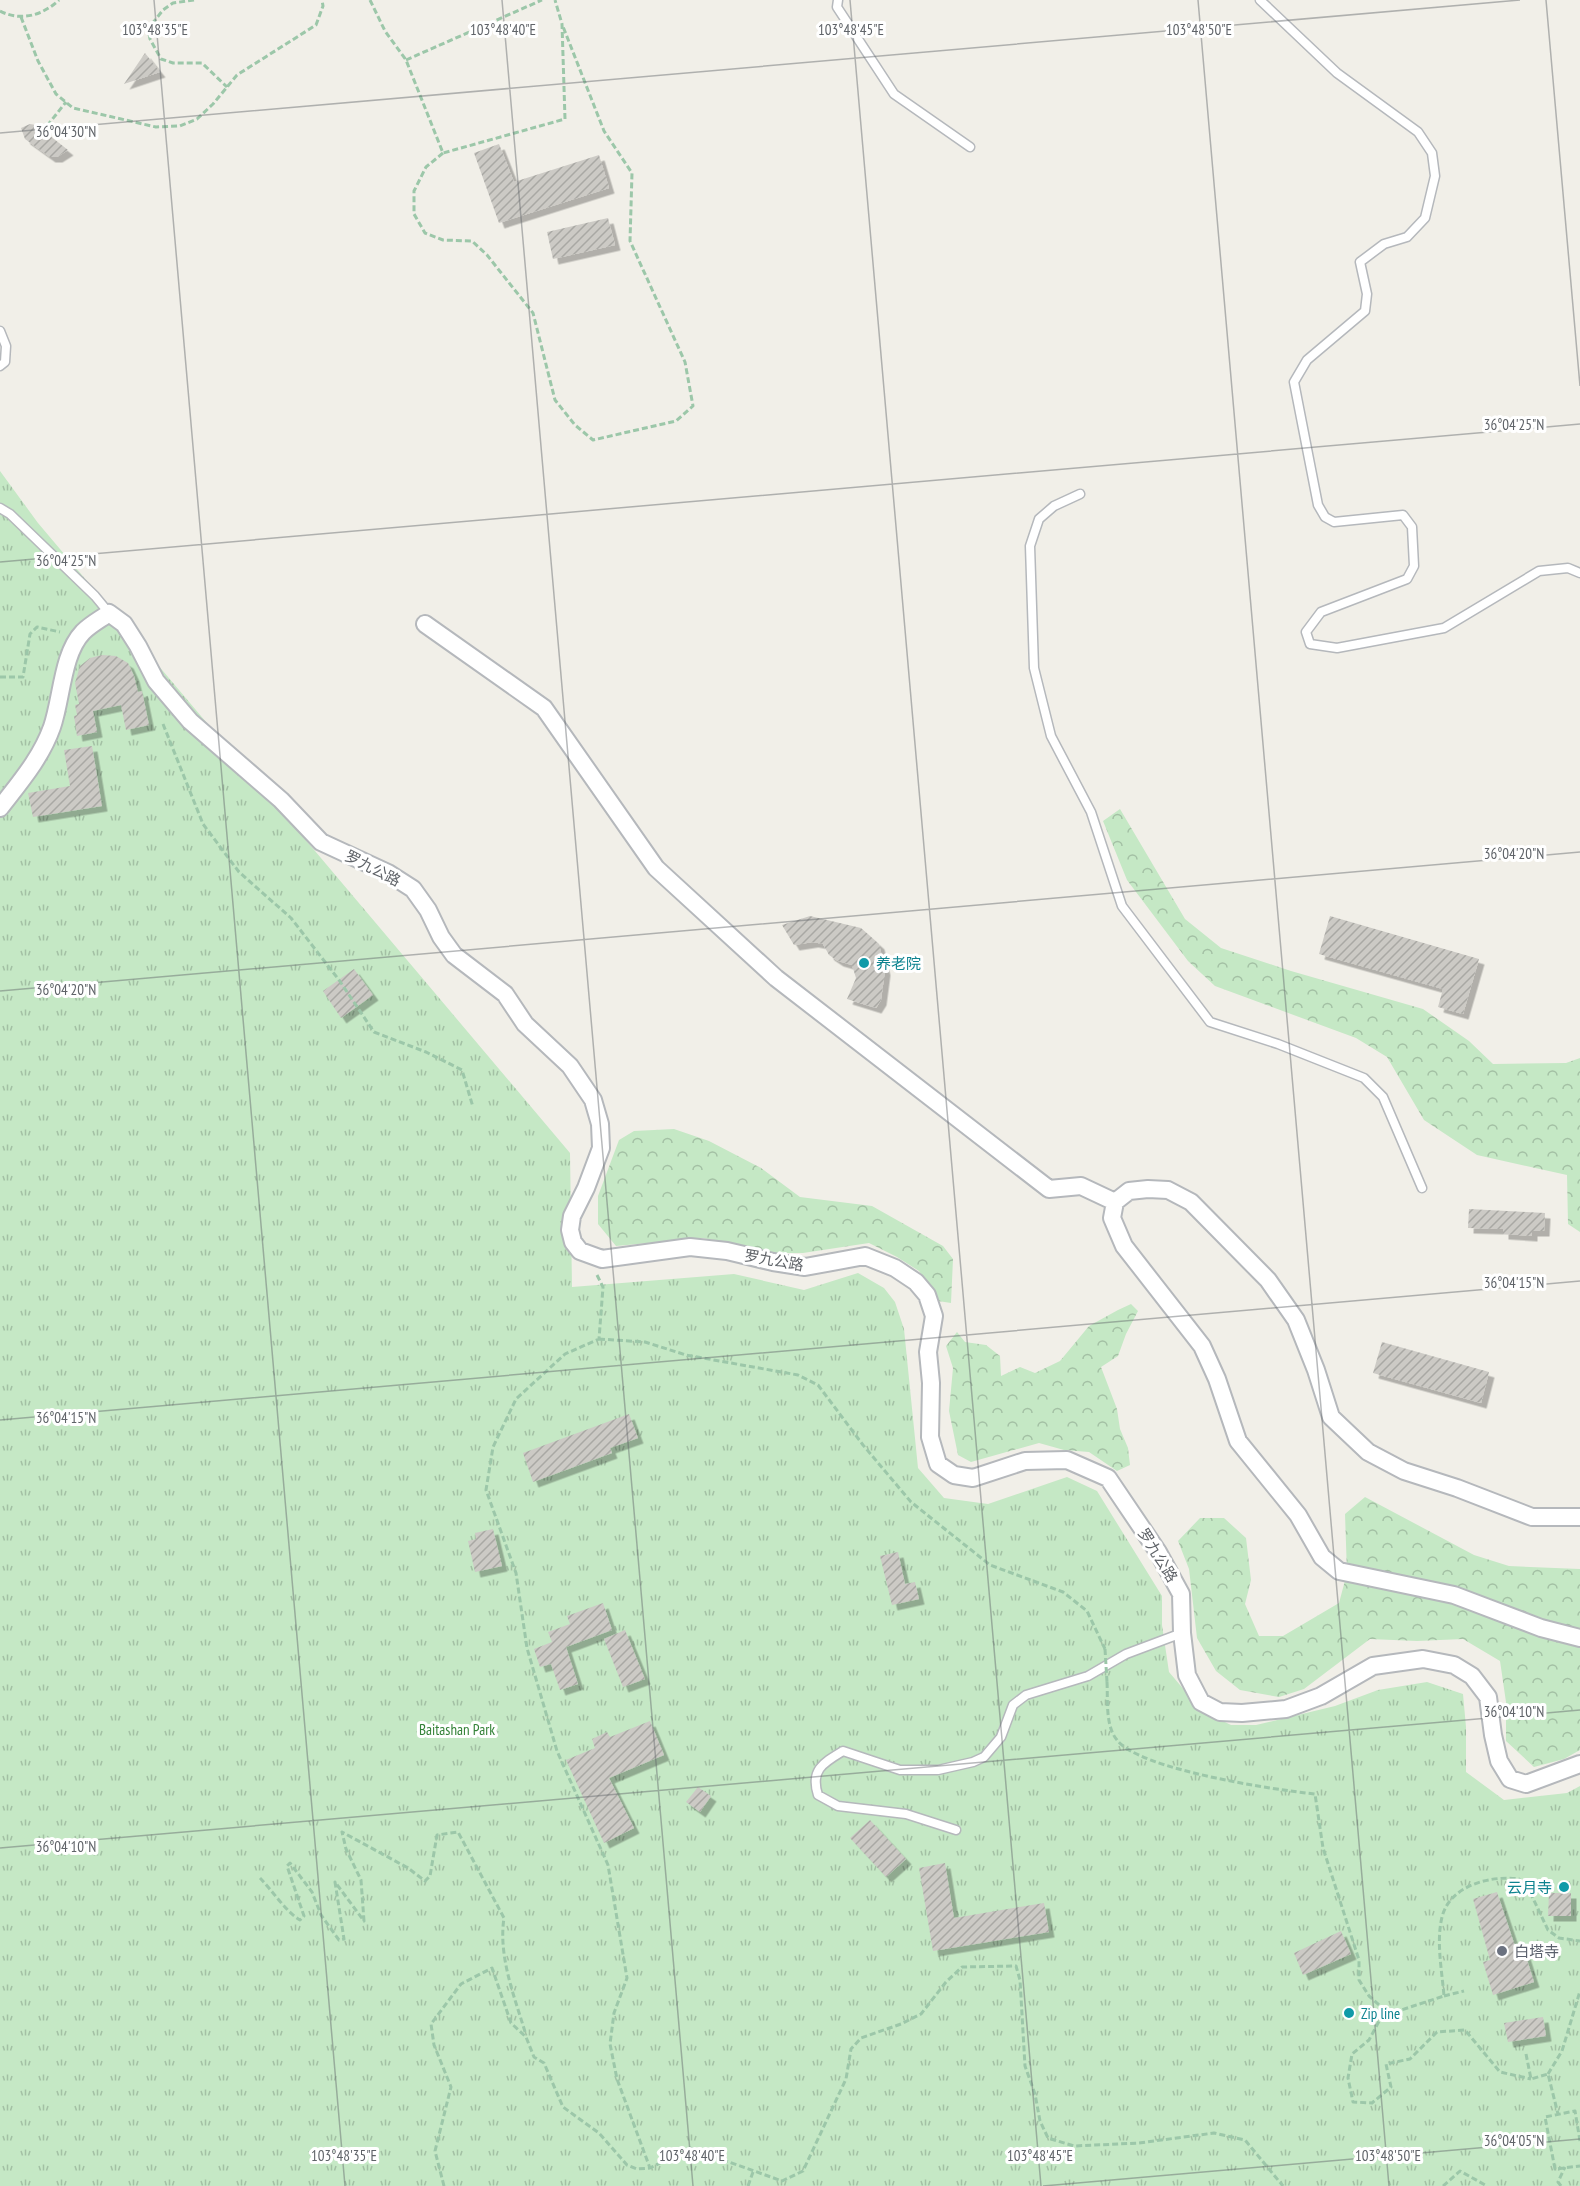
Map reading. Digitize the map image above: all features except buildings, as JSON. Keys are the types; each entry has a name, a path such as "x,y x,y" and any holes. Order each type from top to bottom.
{"street":[{"path":"0,808 32,767 52,728 70,654 80,636 85,629 109,613"},
{"name":"罗九公路","path":"109,613 124,624 138,645 156,681 190,721 280,800 321,842 388,873 412,889 428,910 441,937 454,955 505,993 525,1024 570,1066 593,1100 600,1124 601,1148 586,1188 572,1215 570,1230 573,1242 580,1251 602,1259 690,1248 727,1251 805,1267 865,1256 895,1268 915,1282 927,1295 933,1316 928,1352 931,1383 930,1437 938,1464 954,1475 973,1478 1025,1461 1067,1460 1108,1478 1158,1552 1181,1594 1186,1675 1201,1702 1220,1712 1242,1713 1286,1709 1321,1696 1373,1666 1423,1659 1454,1665 1472,1676 1488,1697 1499,1761 1510,1779 1526,1784 1580,1764"},
{"path":"425,624 544,708 656,868 776,978 1049,1189 1081,1186 1115,1202"},
{"path":"1580,1517 1532,1517 1457,1488 1404,1471 1368,1452 1330,1417 1316,1370 1296,1320 1268,1280 1191,1202 1168,1190 1148,1189 1129,1191 1115,1202 1112,1218 1124,1246 1202,1346 1217,1379 1238,1441 1298,1515 1322,1557 1339,1571 1454,1595 1541,1629 1580,1638"}],"lane":[{"path":"838,0 837,7 894,94 970,147"},
{"path":"1260,0 1337,73 1419,132 1432,153 1435,176 1425,218 1407,237 1384,244 1360,262 1367,294 1365,311 1307,360 1294,382 1318,505 1325,517 1334,522 1403,515 1412,527 1414,566 1407,579 1321,612 1306,632 1310,644 1336,648 1444,628 1539,571 1568,568 1580,573"},
{"path":"0,331 6,346 5,362 0,366"},
{"path":"1080,494 1054,506 1040,519 1030,546 1034,668 1051,736 1091,812 1122,906 1210,1022 1278,1044 1364,1078 1383,1097 1422,1188"},
{"name":"罗九公路","path":"0,508 10,514 95,596 109,613"},
{"path":"956,1830 906,1814 838,1806 819,1795 814,1783 817,1772 824,1762 843,1751 900,1770 938,1770 984,1757 1001,1737 1013,1705 1026,1695 1088,1676 1125,1654 1182,1633"}],"path":[{"path":"0,11 21,17 36,15 50,9 59,0"},
{"path":"194,0 173,3 162,10 148,29 150,39 162,59 173,63 202,63 227,87"},
{"path":"21,17 38,61 56,94 73,108 156,127 180,126 197,119 237,75 316,24 323,6 322,0"},
{"path":"370,0 385,32 406,60 443,153"},
{"path":"406,60 542,0"},
{"path":"555,0 562,24 604,131 632,173 630,241 685,362 693,406 676,421 593,440 575,425 555,400 533,313 488,255 472,242 442,240 425,233 414,213 414,191 426,167 443,153 565,119 562,24"},
{"path":"46,126 66,102"},
{"path":"0,677 23,677 30,634 37,627 80,636"},
{"path":"163,724 203,824 239,872 291,918 339,980 374,1032 426,1052 462,1070 473,1107"},
{"path":"580,1251 578,1255 594,1269 603,1287 599,1339"},
{"path":"650,2168 617,2079 610,2044 614,2013 627,1978 608,1865 557,1751 527,1648 516,1573 486,1490 493,1447 516,1399 565,1354 599,1339 645,1342 686,1355 798,1375 819,1385 863,1445 911,1502 990,1565 1063,1593 1087,1611 1105,1649 1111,1728 1116,1740 1136,1754 1236,1783 1315,1794 1323,1848 1359,1960 1359,1980 1369,1996 1385,2010 1395,2012 1464,1991"},
{"path":"260,1878 280,1899 291,1915 300,1920 304,1916 287,1866 290,1863 312,1892 321,1915 339,1940 344,1939 335,1882 364,1921 361,1880 346,1848 342,1832 408,1868 425,1881 430,1876 437,1835 458,1832 504,1918 502,1932 508,1977 534,2057 544,2063 563,2107 599,2133 627,2165 637,2169 650,2168 690,2148 782,2181 803,2171 846,2079 851,2049 861,2038 901,2024 921,2014 946,1982 962,1968 1016,1966 1020,1980 1025,2066 1035,2094 1040,2121 1048,2138 1074,2146 1139,2142 1214,2133 1245,2140 1282,2186"},
{"path":"1444,1996 1440,1947 1442,1916 1450,1901 1461,1890 1477,1883 1502,1877 1519,1879 1530,1892 1548,1930 1559,1938 1580,1941"},
{"path":"444,2186 435,2151 451,2087 434,2045 431,2024 460,1984 492,1968 511,2023 526,2037"},
{"path":"1385,2010 1369,2040 1352,2054 1348,2078 1353,2102 1372,2103 1391,2087 1386,2064 1410,2059 1437,2032 1466,2030 1500,2072 1531,2079 1548,2074 1562,2051 1580,1991"},
{"path":"1526,2054 1531,2079"},
{"path":"1548,2074 1558,2115"},
{"path":"1580,2141 1575,2111 1545,2117 1555,2169 1580,2166"},
{"path":"1561,2186 1558,2181 1565,2167"},
{"path":"1443,2186 1460,2171 1487,2186"},
{"path":"748,2186 753,2172"}],"green space":[{"name":"Baitashan Park","path":"0,471 38,523 570,1153 572,1287 734,1274 804,1290 858,1273 884,1288 895,1302 904,1329 918,1468 944,1498 988,1504 1067,1477 1097,1491 1162,1596 1162,1625 1169,1672 1202,1711 1231,1725 1256,1725 1335,1706 1378,1690 1427,1682 1463,1694 1466,1772 1504,1800 1567,1793 1580,1786 1580,2186 0,2186"},
{"path":"1120,809 1185,919 1221,948 1423,1009 1469,1041 1493,1064 1566,1063 1580,1058 1580,1232 1568,1224 1567,1175 1477,1155 1424,1120 1387,1057 1356,1038 1215,986 1188,961 1127,880 1103,821"},
{"path":"674,1129 709,1141 761,1168 800,1197 872,1206 943,1246 953,1259 951,1303 938,1301 919,1271 869,1243 803,1253 771,1253 702,1238 616,1246 598,1224 598,1196 619,1140 634,1131"},
{"path":"1131,1304 1138,1311 1118,1356 1101,1367 1117,1409 1120,1429 1128,1448 1130,1465 1117,1471 1089,1452 1064,1450 1039,1443 971,1462 958,1455 949,1411 953,1368 946,1346 957,1332 965,1342 986,1345 1000,1356 1001,1376 1020,1367 1035,1373 1060,1361 1089,1326"},
{"path":"1365,1497 1474,1555 1509,1566 1580,1569 1580,1750 1564,1759 1534,1767 1506,1741 1506,1702 1500,1661 1463,1639 1417,1641 1370,1639 1304,1689 1279,1697 1240,1690 1216,1671 1197,1638 1189,1569 1178,1541 1200,1518 1224,1518 1246,1538 1251,1580 1245,1604 1259,1636 1283,1636 1339,1603 1347,1573 1345,1514"}],"place":[{"name":"养老院","path":"864,963"},
{"name":"云月寺","path":"1564,1887"},
{"name":"白塔寺","path":"1502,1951"},
{"name":"Zip line","path":"1349,2013"}]}
